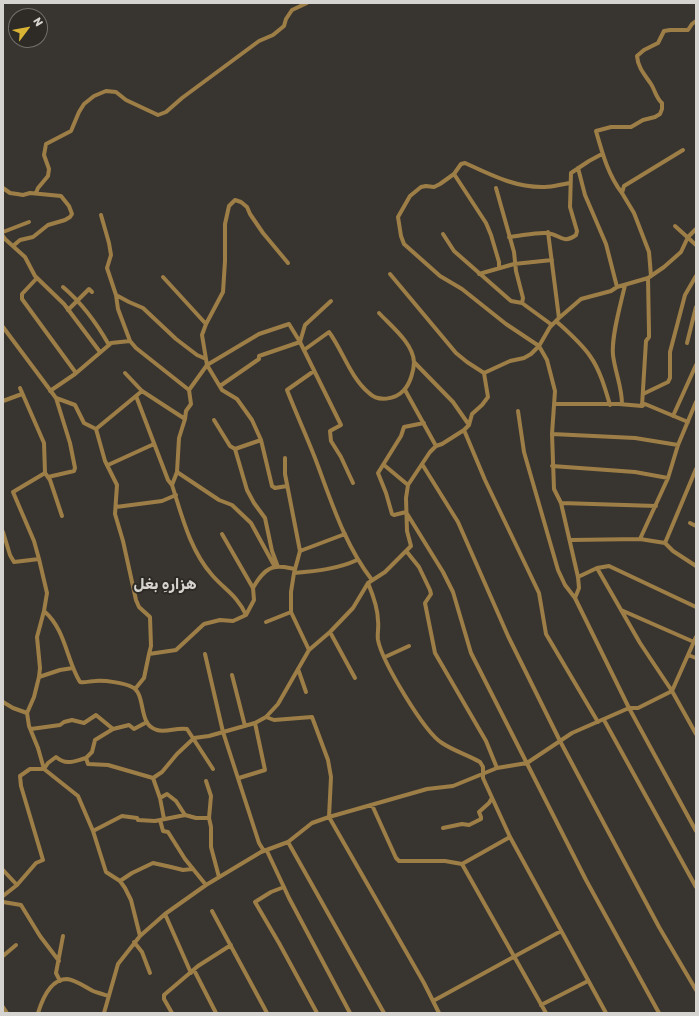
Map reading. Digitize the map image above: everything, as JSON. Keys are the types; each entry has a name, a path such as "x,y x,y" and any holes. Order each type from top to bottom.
{"street":[{"path":"36,193 38,188 48,176 49,169 44,155 46,144 71,131 84,104 94,96 106,91 116,92 126,100 158,115 258,41 273,35 284,26 286,19 292,10 307,3"},
{"path":"642,406 646,342 649,337 649,252 634,214 618,187 602,154 596,131 611,128 630,127 643,120 660,114 662,103 658,100 651,84 640,69 637,56 644,50 658,43 664,31 688,30 696,21"},
{"path":"622,193 624,186 683,150"},
{"path":"509,237 548,232 563,240 569,239 576,235 577,231 570,207 571,174 578,168 602,154"},
{"path":"570,183 546,187 525,186 500,179 465,163 461,164 454,174 440,184 434,187 421,187 410,196 398,217 404,244 440,276 462,289 506,324 539,346 547,360 555,391 552,434 554,489 561,503 578,577 578,588 574,598"},
{"path":"578,168 585,195 606,244 617,287"},
{"path":"454,174 486,223 499,262 499,268"},
{"path":"3,188 10,193 23,195 36,193 61,196 69,206 72,214 65,220 48,225 33,238 20,240 13,246"},
{"path":"496,188 514,252 514,264 523,298 522,303"},
{"path":"287,486 275,488 272,486 261,440 252,420 238,400 222,390 207,365 202,335 206,324 223,292 225,224 229,206 235,200 241,202 247,207 250,214 263,232 288,263"},
{"path":"101,215 111,255 107,268 116,294 118,309 130,341 136,348 188,390 191,404 186,411 179,438 177,472 172,485"},
{"path":"3,232 29,222"},
{"path":"675,226 696,245"},
{"path":"484,373 510,361 524,358 539,346 557,319 581,299 611,291 633,281 649,277 664,268 681,252 688,237 696,229"},
{"path":"548,232 557,319 591,357 603,381 610,405"},
{"path":"443,234 454,251 511,301 522,303 552,325"},
{"path":"3,236 25,257 37,278 68,310 100,352"},
{"path":"479,274 514,264 552,260"},
{"path":"390,274 456,353 470,365 484,373"},
{"path":"643,394 668,382 670,378 670,352 685,295 696,276"},
{"path":"163,277 206,324"},
{"path":"37,278 22,294 22,299 76,373"},
{"path":"622,404 613,355 613,346 625,285"},
{"path":"63,287 78,300 91,315 109,345"},
{"path":"68,310 89,289 92,292"},
{"path":"116,294 143,308 176,339 197,355 206,359"},
{"path":"300,342 305,325 331,301"},
{"path":"687,343 696,307"},
{"path":"379,313 406,341 414,362 453,402 469,425"},
{"path":"188,390 207,365 259,334 289,324 300,342 341,425 330,431 331,441 352,483"},
{"path":"3,327 56,398 70,443 75,468 74,471 48,477"},
{"path":"304,350 329,332 354,375 369,394 378,399 387,399 400,394 405,390 412,376 414,362"},
{"path":"50,391 76,373 111,343 130,341"},
{"path":"220,386 259,359 259,356 300,342"},
{"path":"673,416 696,365"},
{"path":"314,371 287,390 345,534 370,581 378,620 378,640 387,663 412,706 431,734 442,743 480,762 483,767 483,778 510,837 606,1013"},
{"path":"86,758 88,764 108,765 153,778 162,772 177,754 194,738 209,736 245,726 266,717 278,704 309,650 330,632 353,608 370,581 385,572 392,563 407,552 411,546 407,531 406,512 408,484 436,446 442,444 464,430 469,425 472,414 488,397 484,373"},
{"path":"125,374 142,391 185,419"},
{"path":"20,388 44,443 45,473 48,477 62,516"},
{"path":"405,390 436,446"},
{"path":"96,429 142,391"},
{"path":"3,401 22,394"},
{"path":"136,396 168,480 176,495 188,532 198,556 212,575 235,597 246,615"},
{"path":"56,398 75,405 84,423 96,429 108,465 118,486 116,514 124,540 136,600 139,607 150,617 151,646 144,678 135,689"},
{"path":"640,539 668,478 678,445 696,402"},
{"path":"554,404 622,404 642,406 645,404 688,422"},
{"path":"518,411 524,452 558,570 565,585 574,598 629,708 696,831"},
{"path":"214,420 230,446 235,449 247,490 265,518 276,567"},
{"path":"406,512 394,515 392,514 378,473 401,436 404,428 424,423"},
{"path":"464,430 485,480 539,593 546,634 598,722"},
{"path":"552,434 635,438 678,445"},
{"path":"235,449 261,440"},
{"path":"108,465 154,444"},
{"path":"285,458 285,474 300,551 291,592 291,612 309,650"},
{"path":"422,464 458,522 508,636 560,740 659,927 696,990"},
{"path":"384,465 408,484"},
{"path":"552,466 635,472 668,478"},
{"path":"665,543 696,469"},
{"path":"177,472 219,500 232,506 251,523 276,567"},
{"path":"45,473 13,492 34,541 47,593 38,637 40,668 39,677 34,697 27,713 44,769 78,796 93,832 106,872 120,882 131,900 140,936"},
{"path":"116,507 162,501 176,495"},
{"path":"561,503 656,506"},
{"path":"406,512 443,572 453,592 471,654 589,886 659,1013"},
{"path":"690,523 696,526"},
{"path":"3,532 10,555 14,562 39,559"},
{"path":"149,654 176,650 204,624 220,620 233,621 246,615 254,600 253,588 222,534"},
{"path":"300,551 345,534"},
{"path":"570,540 640,539 665,543 673,551 696,566"},
{"path":"407,552 419,567 430,590 431,594 425,603 435,653 486,741 497,768"},
{"path":"253,588 258,578 276,567 295,571 329,569 358,560"},
{"path":"578,577 597,568 609,566 696,607"},
{"path":"597,568 640,644 672,691 696,734"},
{"path":"104,1013 118,964 140,936 165,914 206,884 266,851 288,842 312,823 427,789 453,786 497,768 527,763 572,733 629,708 638,708 672,691 695,640 621,610"},
{"path":"44,611 52,618 65,642 73,668 80,682 108,681 130,686 135,689 138,693 148,725 156,730 187,729 213,770"},
{"path":"266,622 291,612"},
{"path":"330,632 355,678"},
{"path":"385,657 409,646"},
{"path":"205,654 223,732 259,842 266,851 350,1013"},
{"path":"688,655 696,658"},
{"path":"39,677 60,670 73,668"},
{"path":"298,669 306,692"},
{"path":"232,675 245,726"},
{"path":"3,702 13,708 27,713"},
{"path":"31,729 60,725 64,722 72,720 84,723 96,716 113,730"},
{"path":"266,717 274,720 312,717 328,760 332,776 328,811 329,817 424,983 439,1013"},
{"path":"604,720 696,887"},
{"path":"44,769 48,763 56,757 62,762 68,763 86,758 92,752 95,740 113,730 129,726 134,729 147,722"},
{"path":"239,778 265,770 255,723"},
{"path":"3,896 17,885 36,863 43,860 21,786 20,776 30,769 44,769"},
{"path":"153,778 160,798 163,831 168,832 192,869 206,884"},
{"path":"206,780 211,796 208,818 211,827 211,847 219,877"},
{"path":"160,798 167,794 176,801 186,815"},
{"path":"443,828 462,824 469,825 481,819 482,817 479,812 489,804 492,798"},
{"path":"372,805 396,858 399,861 445,861 462,864 510,837"},
{"path":"93,832 122,816 137,818 138,820 162,820 186,815 196,818 208,818"},
{"path":"288,842 384,1013"},
{"path":"120,882 132,873 153,863 183,870 192,869"},
{"path":"462,864 546,1013"},
{"path":"3,870 17,885"},
{"path":"284,887 271,892 255,902 317,1013"},
{"path":"3,902 21,905 40,936 59,961"},
{"path":"212,911 267,1013"},
{"path":"165,914 192,972 216,1013"},
{"path":"433,1001 561,931"},
{"path":"60,981 56,973 63,936"},
{"path":"134,942 142,952 150,973"},
{"path":"3,956 16,944"},
{"path":"172,1013 164,999 164,996 208,959 231,945"},
{"path":"38,1013 42,1001 53,984 66,979 77,982 108,996"},
{"path":"542,1005 588,981"},
{"path":"3,1007 7,1013"}],"district":[{"name":"هزارهِ بغل","path":"165,585"}]}
